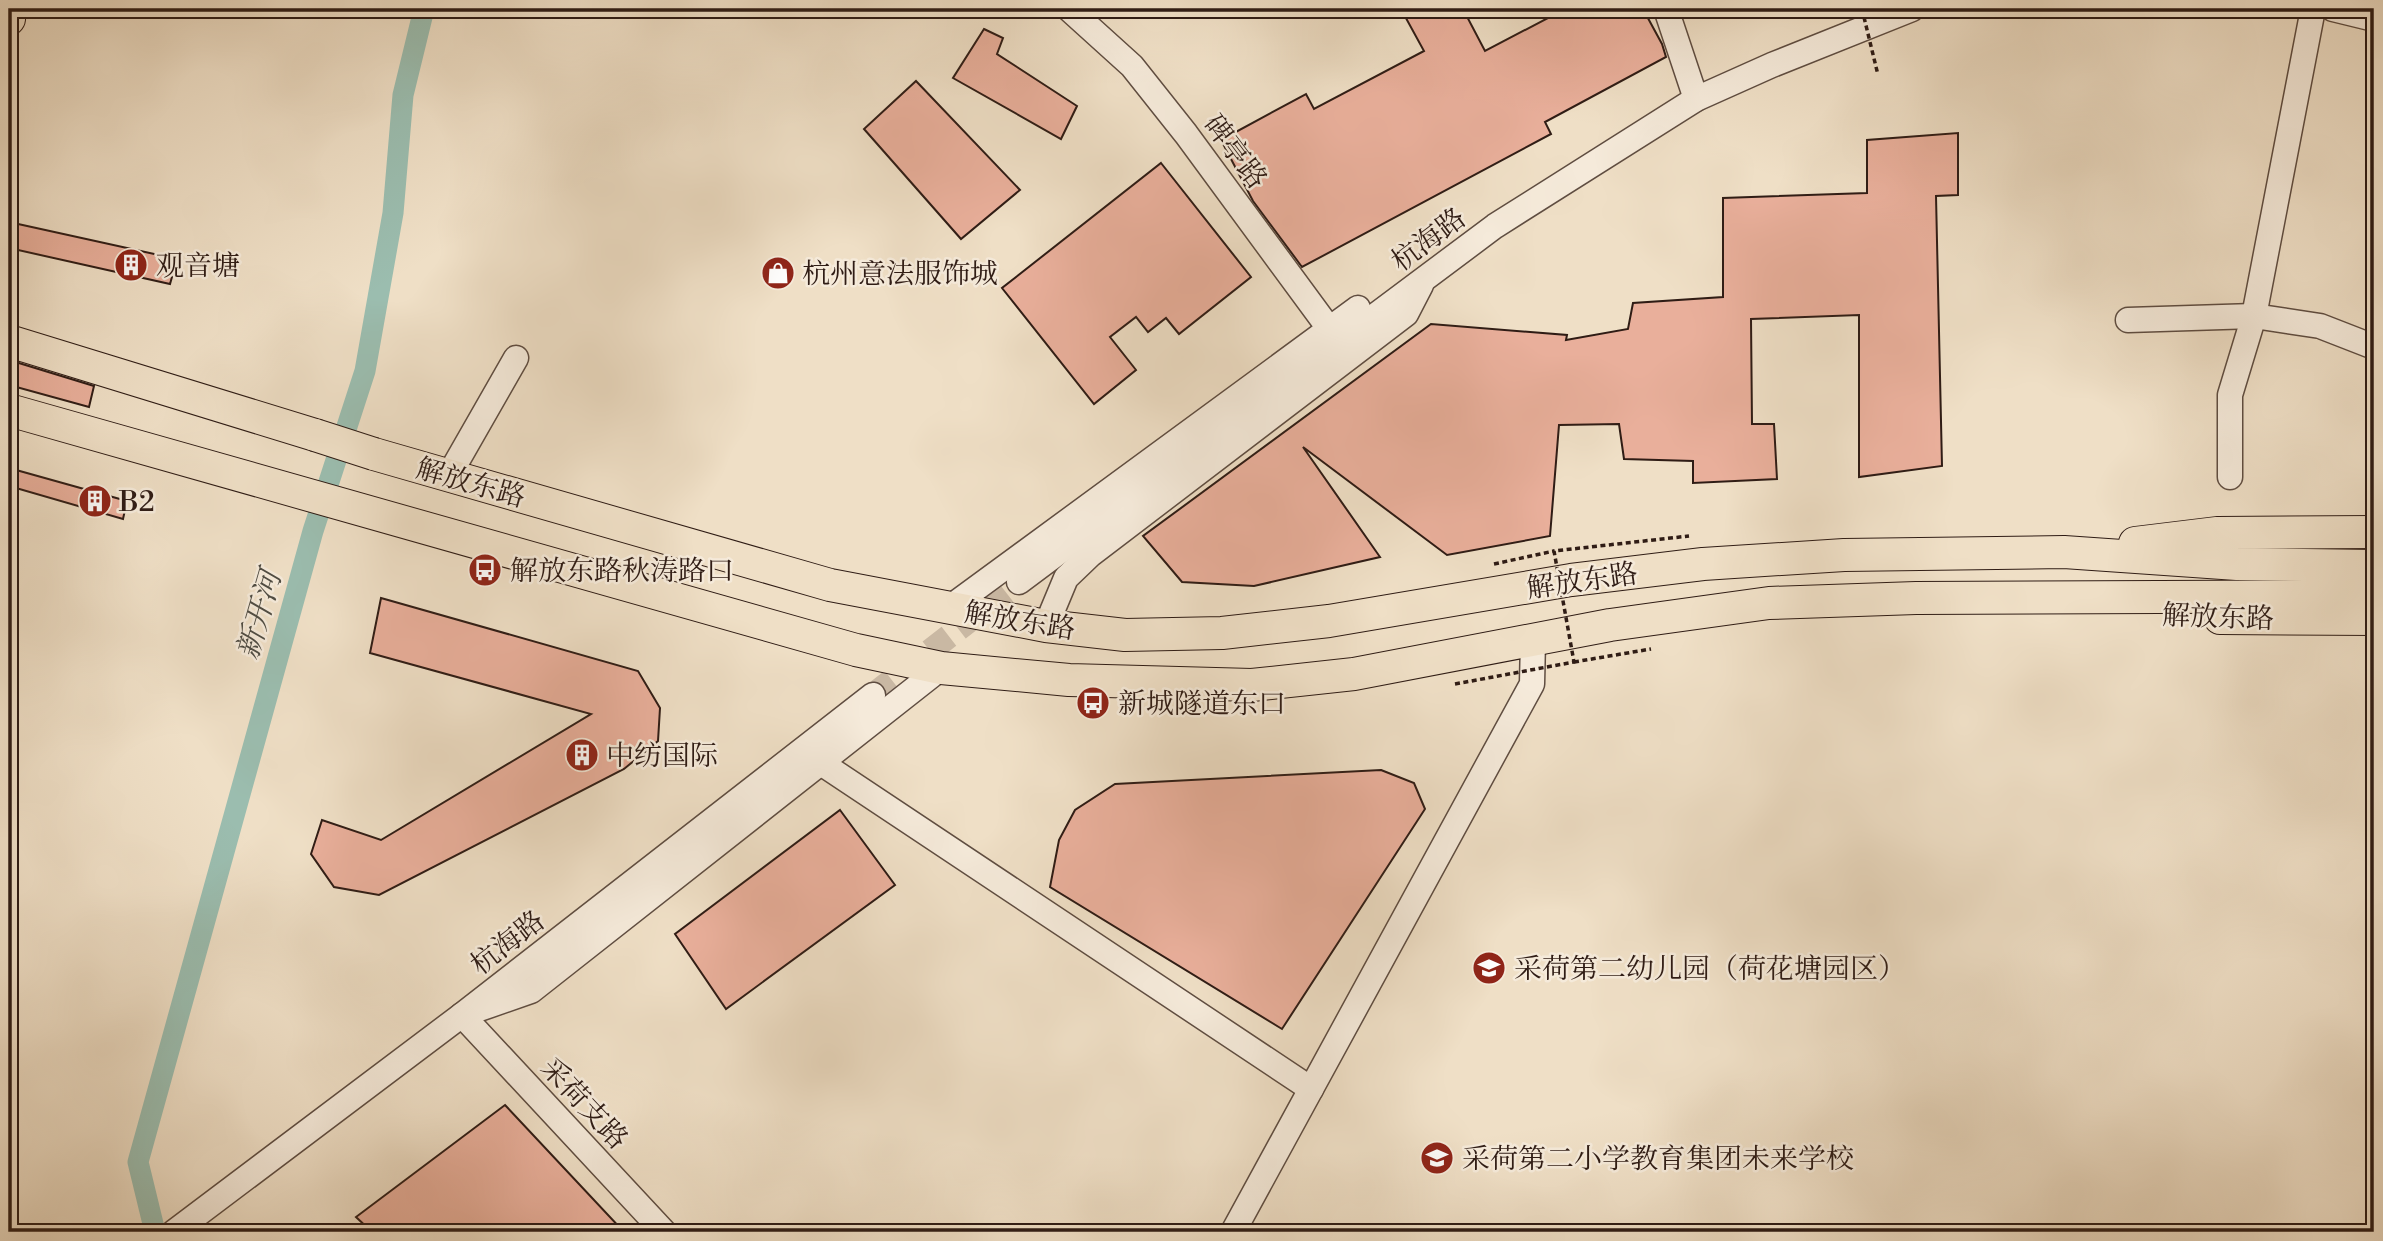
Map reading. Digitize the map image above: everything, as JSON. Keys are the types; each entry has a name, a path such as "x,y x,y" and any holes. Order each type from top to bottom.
{"main road":[{"path":"9,19 10,9"},
{"name":"解放东路","path":"9,341 449,477 830,585 1046,626 1125,635 1222,632 1329,621 1572,580 1703,564 1844,555 2064,552 2237,564 2374,566"},
{"name":"解放东路","path":"9,410 856,650 941,668 1069,680 1252,685 1354,674 1610,625 1769,603 2064,597 2374,596"},
{"name":"解放东路","path":"2064,552 2217,533 2374,532"},
{"name":"解放东路","path":"2064,597 2165,617 2374,619"}],"street":[{"name":"碑亭路","path":"1069,9 1132,66 1186,134 1334,335"},
{"path":"1666,9 1696,99"},
{"name":"杭海路","path":"1019,582 1334,335 1425,278 1495,226 1696,99 1772,65 1912,9"},
{"path":"2230,477 2230,395 2254,316 2313,9"},
{"path":"2333,9 2374,19"},
{"path":"1046,626 1066,578 1090,555 1406,314 1425,278"},
{"path":"2128,320 2254,316 2320,326 2374,347"},
{"path":"948,609 1334,335"},
{"path":"449,477 516,358"},
{"path":"1233,1232 1532,684 1533,640"},
{"path":"462,1015 531,991 941,668"},
{"name":"杭海路","path":"177,1231 462,1015 873,695"},
{"path":"821,763 1311,1089"},
{"name":"采荷支路","path":"462,1015 664,1232"}],"path":[{"path":"1863,9 1878,75"},
{"path":"1494,564 1554,551 1689,536"},
{"path":"1554,551 1574,662"},
{"path":"1455,684 1651,649"}],"building":[{"path":"1401,9 1463,9 1485,51 1565,9 1643,9 1666,57 1545,122 1551,134 1302,267 1253,201 1221,140 1306,94 1314,109 1424,51"},
{"path":"984,29 1003,38 997,54 1077,106 1061,139 953,78"},
{"path":"916,81 1020,190 961,239 864,129"},
{"path":"1958,133 1958,195 1936,196 1942,466 1859,477 1859,315 1751,319 1752,424 1774,424 1777,479 1693,483 1693,461 1624,459 1619,424 1559,425 1550,536 1447,555 1303,447 1380,557 1254,586 1182,582 1143,536 1431,324 1567,335 1566,340 1628,329 1633,303 1723,297 1723,198 1867,193 1867,140"},
{"path":"1161,163 1251,277 1179,334 1166,318 1148,332 1136,317 1110,337 1136,370 1094,404 1002,288"},
{"name":"观音塘","path":"9,222 177,259 170,284 9,248"},
{"path":"9,360 94,386 89,407 9,385"},
{"path":"9,468 127,501 123,519 9,486"},
{"name":"中纺国际","path":"381,598 638,671 660,708 658,741 624,769 379,895 334,887 311,854 322,820 381,840 591,714 370,653"},
{"path":"1381,770 1414,783 1425,809 1282,1029 1050,887 1059,840 1075,810 1115,784"},
{"path":"840,810 895,885 726,1009 675,934"},
{"path":"505,1105 624,1232 372,1232 356,1217"}],"waterway":[{"name":"新开河","path":"155,1232 138,1162 313,531 365,371 393,213 403,95 424,9"}],"tunnel":[{"path":"873,695 1019,582"}],"place":[{"name":"观音塘","path":"131,265"},
{"name":"杭州意法服饰城","path":"778,273"},
{"name":"B2","path":"95,501"},
{"name":"解放东路秋涛路口","path":"485,570"},
{"name":"新城隧道东口","path":"1093,703"},
{"name":"中纺国际","path":"582,755"},
{"name":"采荷第二幼儿园（荷花塘园区）","path":"1489,968"},
{"name":"采荷第二小学教育集团未来学校","path":"1437,1158"}]}
